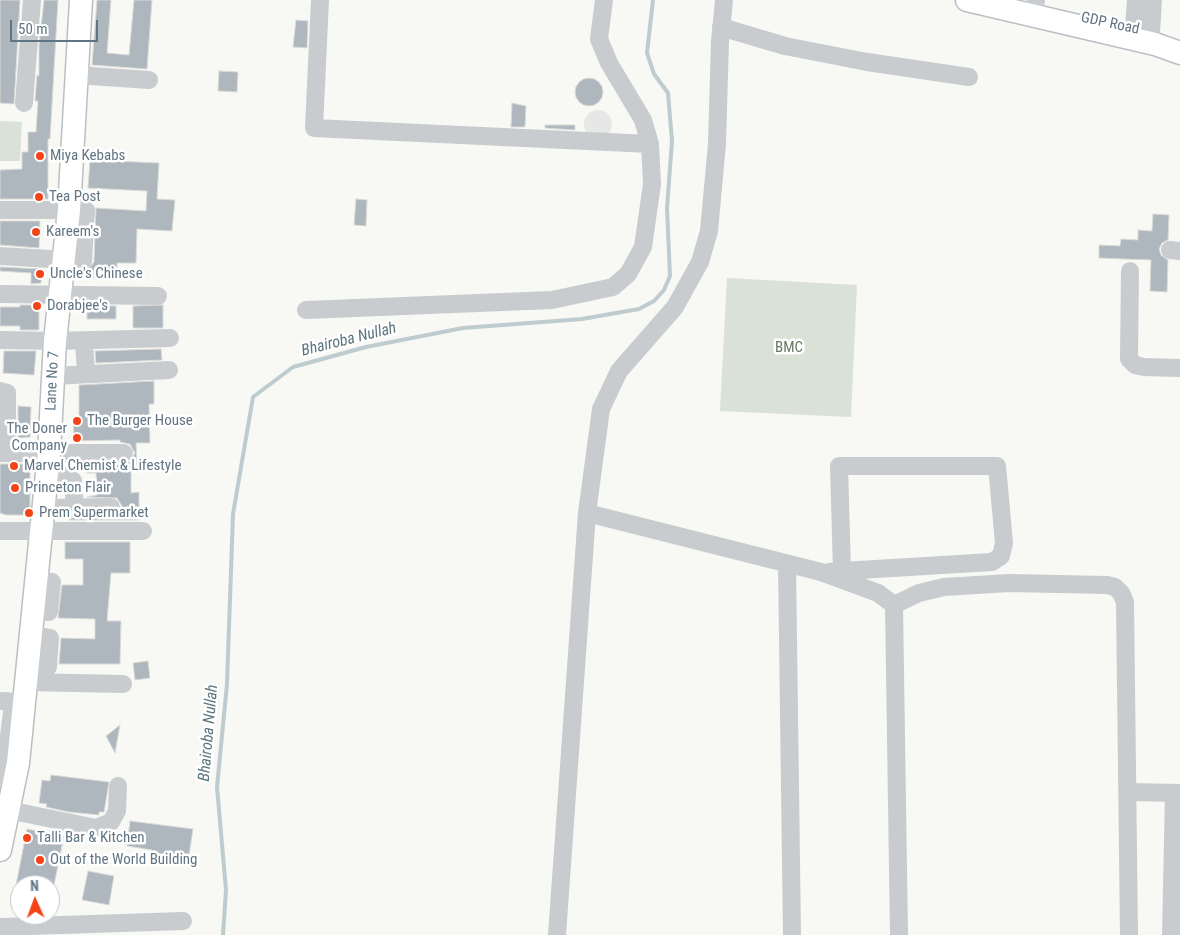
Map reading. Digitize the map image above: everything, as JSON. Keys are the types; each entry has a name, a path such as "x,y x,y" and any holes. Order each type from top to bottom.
{"main road":[{"name":"Lane No 7","path":"0,850 6,800 18,763 18,690 30,635 48,464 55,341 69,210 81,0"},
{"path":"968,0 1155,44 1180,53"},
{"name":"GDP Road","path":"1011,0 1036,3 1180,43"}],"street":[{"path":"24,103 32,0"},
{"path":"320,0 314,128 650,144"},
{"path":"306,310 552,300 613,286 628,274 643,246 652,184 650,144 643,120 609,63 600,39 604,0"},
{"path":"557,935 587,513 601,408 619,371 675,307 700,262 709,231 717,144 721,27 724,0"},
{"path":"1136,0 1142,31"},
{"path":"1142,31 1153,0"},
{"path":"721,27 785,46 867,62 968,77"},
{"path":"77,75 149,80"},
{"path":"0,210 69,210"},
{"path":"0,256 64,259"},
{"path":"1130,271 1129,359 1135,365 1144,368 1180,368"},
{"path":"0,294 158,296"},
{"path":"0,340 84,341 170,338"},
{"path":"84,341 86,374"},
{"path":"53,376 169,370"},
{"path":"0,391 7,393 3,453 48,464 69,476 73,481 75,508"},
{"path":"48,464 124,452"},
{"path":"821,572 842,571 992,562 1001,556 1004,543 997,466 839,466 842,571"},
{"path":"0,531 75,508 110,507"},
{"path":"587,513 821,572 878,594 894,604"},
{"path":"42,519 144,531"},
{"path":"787,564 792,935"},
{"path":"894,604 920,593 944,587 1009,584 1115,587 1121,592 1125,602 1129,935"},
{"path":"894,604 899,935"},
{"path":"0,776 4,776 18,690 123,684"},
{"path":"6,800 96,828 111,822 116,810 118,786"},
{"path":"1128,792 1177,793 1171,935"},
{"path":"0,927 183,921"}],"shaded area":[{"path":"598,110 608,114 612,124 608,134 598,138 588,134 584,124 588,114"}],"green space":[{"path":"0,121 22,122 20,161 0,161"},
{"name":"BMC","path":"727,278 857,285 851,417 720,411"}],"building":[{"path":"0,0 20,0 14,104 0,103"},
{"path":"44,0 58,0 50,139 48,139 48,199 0,199 0,170 22,169 22,152 28,152 28,132 36,132 38,101 35,101 37,75 39,76 39,45"},
{"path":"97,0 111,0 107,53 129,55 134,0 152,0 147,69 92,65"},
{"path":"296,20 308,21 307,48 293,47"},
{"path":"219,71 238,72 237,92 218,91"},
{"path":"589,78 599,82 603,92 599,102 589,106 579,102 575,92 579,82"},
{"path":"512,103 526,106 525,127 511,127"},
{"path":"545,125 575,125 575,130 545,128"},
{"path":"90,160 159,163 157,199 175,200 172,231 137,229 136,263 117,263 117,279 87,277 87,271 94,262 96,208 146,211 147,191 88,188"},
{"path":"356,199 367,200 366,226 354,225"},
{"path":"1153,214 1169,215 1168,240 1162,243 1159,249 1161,255 1168,260 1167,292 1150,291 1151,260 1099,258 1099,245 1120,246 1121,239 1138,240 1138,230 1152,231"},
{"path":"0,221 40,221 39,248 0,245"},
{"path":"0,267 42,269 41,283 31,284 31,273 0,271"},
{"path":"20,305 39,305 39,330 20,330 20,326 0,326 0,307 20,307"},
{"path":"163,305 163,328 133,328 133,306"},
{"path":"87,306 116,306 116,319 87,319"},
{"path":"161,349 162,360 96,363 95,351"},
{"path":"4,351 36,351 34,375 3,373"},
{"path":"154,381 154,404 149,404 150,443 136,443 137,471 131,471 131,493 139,492 139,520 69,520 69,518 117,516 122,506 117,498 87,497 97,495 96,473 86,473 86,464 124,464 130,462 135,453 130,444 120,442 120,440 74,441 73,417 79,417 79,385"},
{"path":"18,406 31,407 30,437 18,438"},
{"name":"Princeton Flair","path":"0,464 30,464 30,515 6,515 0,513"},
{"path":"65,542 130,542 130,573 111,573 107,621 121,621 120,664 59,664 61,638 95,639 95,619 58,618 62,585 83,585 83,559 65,559"},
{"path":"148,661 150,678 135,680 133,663"},
{"path":"120,725 115,753 106,736"},
{"path":"51,775 109,782 104,812 99,812 99,815 69,812 46,807 47,804 39,803 42,780 50,781"},
{"path":"130,821 193,829 188,862 151,857 152,850 127,846"},
{"name":"Out of the World Building","path":"27,829 64,836 56,875 18,875"},
{"path":"88,871 114,876 109,905 82,900"}],"waterway":[{"name":"Bhairoba Nullah","path":"223,935 226,890 217,787 227,684 233,514 253,397 293,367 366,347 463,328 582,319 639,309 654,301 664,290 670,276 667,208 672,141 668,93 654,74 647,53 653,0"}],"place":[{"name":"Miya Kebabs","path":"40,156"},
{"name":"Tea Post","path":"39,197"},
{"name":"Kareem's","path":"36,232"},
{"name":"Uncle's Chinese","path":"40,274"},
{"name":"Dorabjee's","path":"37,306"},
{"name":"The Burger House","path":"77,421"},
{"name":"The Doner Company","path":"77,438"},
{"name":"Marvel Chemist & Lifestyle","path":"14,466"},
{"name":"Princeton Flair","path":"15,488"},
{"name":"Prem Supermarket","path":"29,513"},
{"name":"Talli Bar & Kitchen","path":"27,838"},
{"name":"Out of the World Building","path":"40,860"}]}
